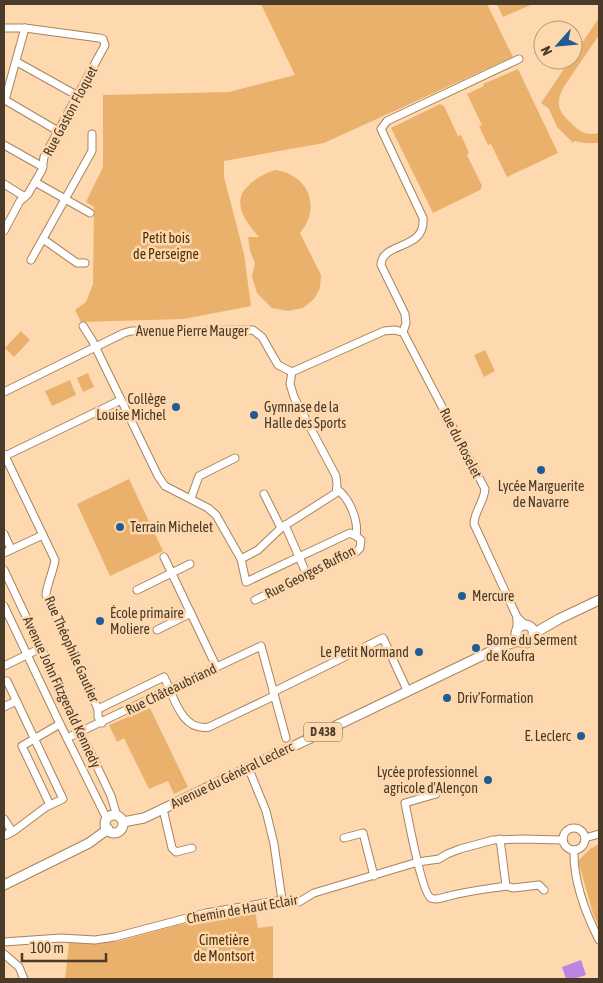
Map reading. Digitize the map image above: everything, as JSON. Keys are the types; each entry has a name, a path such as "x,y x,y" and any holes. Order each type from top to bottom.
{"main road":[{"name":"Avenue du Général Leclerc","path":"120,819 144,818 502,646 523,632 559,619 599,600"},
{"path":"112,815 120,819 122,827 117,832 112,832 106,826 107,819 112,815"},
{"path":"4,885 85,846 108,829"}],"street":[{"path":"4,28 25,28 5,100 58,131"},
{"name":"Rue Gaston Floquet","path":"4,229 20,201 35,182 43,167 44,157 104,49 105,42 99,38 25,28"},
{"path":"241,559 258,550 283,526 332,496 337,489 336,476 294,397 290,384 292,372 384,330 403,332 406,323 405,314 381,265 381,260 386,254 415,239 424,227 423,218 381,129 387,121 519,59"},
{"path":"17,62 78,96"},
{"path":"31,260 92,151 92,134"},
{"path":"4,145 43,167"},
{"path":"35,182 90,213"},
{"path":"4,184 25,197"},
{"path":"43,239 77,263 85,263"},
{"path":"83,326 164,486 191,498 216,515 241,559 246,582 350,534 359,538 358,526 344,495 337,489"},
{"name":"Avenue Pierre Mauger","path":"4,392 131,331 245,329 257,332 262,337 278,365 292,372"},
{"name":"Rue du Roselet","path":"403,332 485,489 483,500 474,518 474,524 523,632"},
{"path":"4,534 7,551 43,535 4,455 121,400"},
{"path":"191,498 199,476 235,458"},
{"path":"264,494 283,526 307,575"},
{"name":"Rue Théophile Gautier","path":"43,535 55,560 46,595 98,709 98,717 102,723"},
{"name":"Rue Georges Buffon","path":"255,600 356,552 360,548 359,538"},
{"path":"164,556 216,666"},
{"path":"137,590 190,564"},
{"name":"Avenue John Fitzgerald Kennedy","path":"4,570 81,731 120,819"},
{"name":"Avenue John Fitzgerald Kennedy","path":"4,606 107,819"},
{"path":"157,630 191,614"},
{"path":"98,709 164,677 184,718 194,727 209,727 383,638 408,692"},
{"name":"Rue Châteaubriand","path":"67,738 261,646 273,694"},
{"path":"4,666 41,648"},
{"path":"6,681 63,799 50,805 7,834"},
{"path":"273,694 286,738"},
{"path":"4,707 16,701"},
{"path":"50,805 22,746 60,724"},
{"path":"248,767 266,811 274,844 282,900"},
{"path":"436,794 405,803 426,894 436,900 461,892 506,886 512,888 539,885 544,890"},
{"path":"163,809 172,848 176,852 192,848"},
{"path":"4,819 10,828 7,834"},
{"path":"573,828 582,832 585,838 583,847 574,850 568,848 563,840 567,831 573,828"},
{"path":"344,838 363,833 374,876"},
{"path":"585,838 599,834"},
{"path":"500,839 506,886"},
{"name":"Chemin de Haut Eclair","path":"4,942 62,938 95,940 115,937 206,913 282,900 299,902 314,893 418,862 439,859 460,849 500,839 563,840"},
{"path":"574,850 574,860 581,893 590,923 599,940"},
{"path":"4,954 19,966 24,979"}],"green space":[{"name":"Petit bois de Perseigne","path":"261,4 487,4 513,57 324,143 224,161 224,177 244,254 251,306 184,319 81,322 75,310 86,302 93,284 94,207 86,202 103,167 103,95 229,92 295,75"},
{"path":"497,4 533,4 503,17"},
{"path":"599,18 599,35 583,59 583,41"},
{"path":"518,69 558,153 507,177 491,144 488,145 479,126 482,125 467,94 484,86 483,84"},
{"path":"563,70 575,70 563,88 559,99 561,111 577,129 587,134 599,133 599,143 574,141 573,143 557,127 549,109 541,103"},
{"path":"440,104 444,106 458,136 461,135 469,153 467,155 482,186 480,190 433,213 391,128"},
{"path":"275,170 296,178 308,193 310,213 307,223 300,233 321,275 320,288 314,299 303,308 288,311 272,308 257,293 252,277 255,263 250,251 248,237 259,237 244,216 240,204 244,191 251,183 262,175"},
{"path":"21,331 30,340 14,357 5,348"},
{"path":"485,350 495,371 484,377 474,355"},
{"path":"88,373 94,387 83,392 77,378"},
{"path":"70,380 76,395 52,406 45,391"},
{"name":"Terrain Michelet","path":"129,479 163,551 110,576 77,504"},
{"path":"150,708 188,787 174,794 168,781 149,789 124,738 117,742 109,725"},
{"path":"599,844 599,928 578,861 590,849"},
{"name":"Cimetière de Montsort","path":"255,911 258,928 273,926 273,979 65,979 69,942 91,944 120,941 178,925"}],"shaded area":[{"path":"581,960 586,975 566,979 562,967"}],"place":[{"name":"Collège Louise Michel","path":"176,407"},
{"name":"Gymnase de la Halle des Sports","path":"254,415"},
{"name":"Lycée Marguerite de Navarre","path":"541,470"},
{"name":"Terrain Michelet","path":"120,527"},
{"name":"Mercure","path":"462,596"},
{"name":"École primaire Moliere","path":"100,621"},
{"name":"Borne du Serment de Koufra","path":"476,648"},
{"name":"Le Petit Normand","path":"419,652"},
{"name":"Driv’Formation","path":"447,698"},
{"name":"E. Leclerc","path":"581,736"},
{"name":"Lycée professionnel agricole d'Alençon","path":"488,780"}]}
